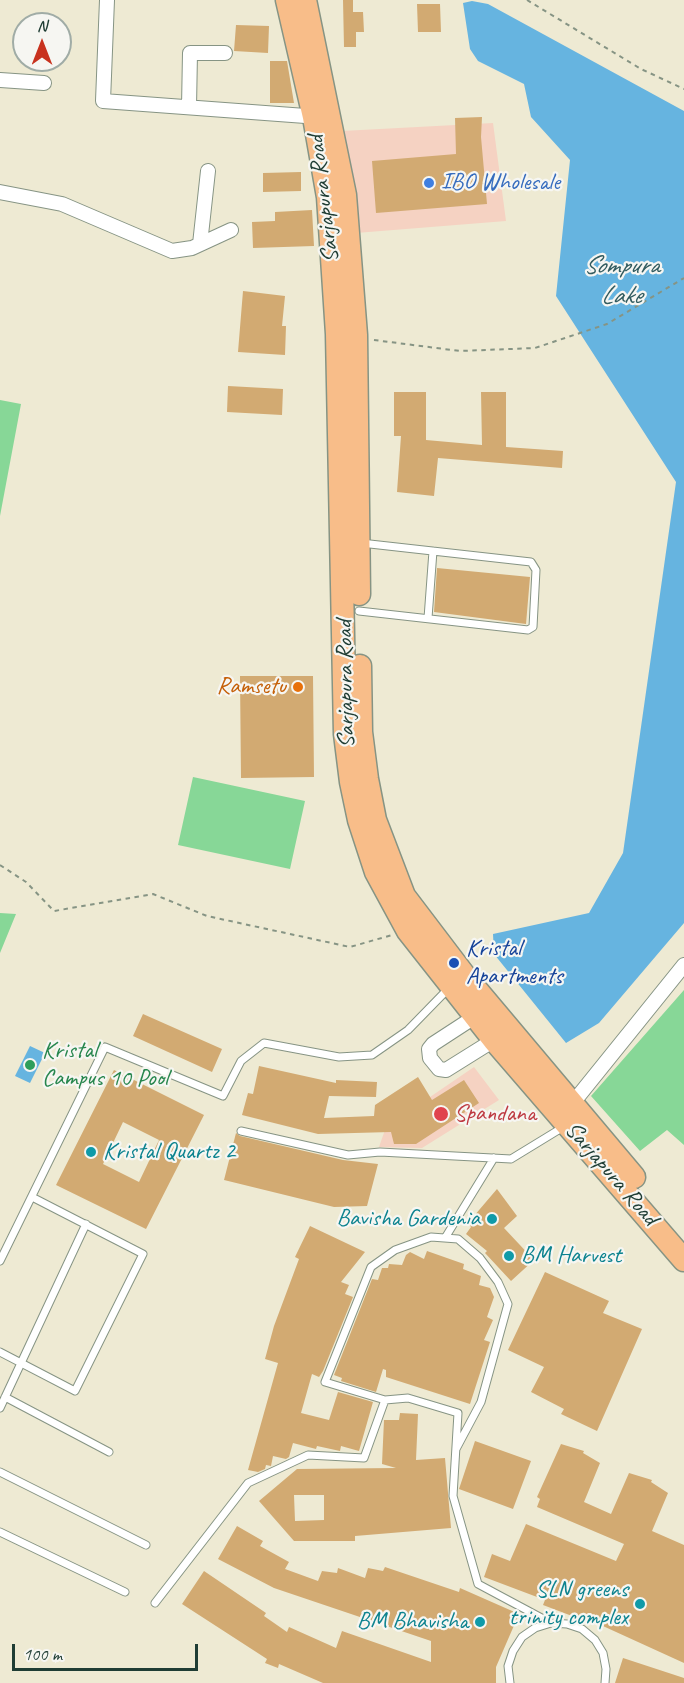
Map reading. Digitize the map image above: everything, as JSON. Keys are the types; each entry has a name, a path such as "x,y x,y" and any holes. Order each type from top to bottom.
{"main road":[{"name":"Sarjapura Road","path":"287,0 345,195 356,335 345,734 351,782 376,872 408,931 458,980 636,1192 684,1260"},
{"name":"Sarjapura Road","path":"305,0 322,117 350,492 359,542 361,732 366,779 375,820 404,896 458,980 476,1016 494,1040 570,1114"},
{"name":"Sarjapura Road","path":"636,1192 684,1236"}],"street":[{"path":"107,0 103,101 322,117"},
{"path":"189,108 190,53 225,53"},
{"path":"0,80 44,83"},
{"path":"200,244 208,171"},
{"path":"0,192 62,204 172,251 200,244 231,230"},
{"path":"570,1114 684,965"},
{"path":"476,1016 433,1044 429,1049 430,1058 439,1069 446,1070 494,1040"}],"lane":[{"path":"359,542 531,562 536,570 533,627 528,630 359,611"},
{"path":"428,618 433,551"},
{"path":"0,1261 105,1047 223,1096 241,1061 264,1043 339,1057 372,1055 408,1030 458,980"},
{"path":"241,1131 348,1155 381,1152 511,1159 570,1114"},
{"path":"445,1238 494,1158"},
{"path":"0,1352 75,1391 143,1254 32,1197"},
{"path":"0,1408 86,1224"},
{"path":"456,1449 481,1402 508,1304 498,1282 480,1258 458,1239 431,1237 395,1250 371,1267 325,1382 385,1400 408,1398 458,1413 453,1496 478,1584 551,1623"},
{"path":"5,1397 109,1452"},
{"path":"155,1603 248,1483 308,1455 364,1458 385,1400"},
{"path":"0,1472 147,1545"},
{"path":"0,1533 125,1592"},
{"path":"510,1683 508,1666 518,1644 535,1628 551,1623 567,1624 582,1629 595,1640 603,1653 606,1669 605,1683"}],"path":[{"path":"527,0 641,69 684,89"},
{"path":"356,335 392,344 460,351 535,348 607,324 684,278"},
{"path":"0,865 26,882 54,911 153,894 207,916 350,947 408,931"}],"shaded area":[{"path":"493,123 506,221 356,233 342,131"},
{"name":"Spandana","path":"474,1067 499,1100 422,1148 379,1147 386,1127"}],"green space":[{"path":"0,400 21,404 0,516"},
{"path":"193,777 305,801 290,869 178,845"},
{"path":"0,913 16,914 0,953"},
{"path":"684,990 684,1145 667,1130 640,1151 591,1096"}],"water":[{"name":"Sompura Lake","path":"472,1 488,4 684,111 684,923 599,1023 566,1043 494,954 493,934 589,913 623,853 676,482 556,296 570,160 531,117 524,84 478,61 470,49 463,3"},
{"name":"Kristal Campus 10 Pool","path":"30,1046 45,1053 30,1083 15,1076"}],"building":[{"path":"343,0 353,0 353,12 363,12 364,32 356,32 356,47 344,47"},
{"path":"417,4 440,4 441,32 418,32"},
{"path":"236,25 269,26 268,53 234,51"},
{"path":"270,61 287,61 294,103 270,103"},
{"name":"IBO Wholesale","path":"482,117 481,137 487,204 376,213 372,161 456,154 455,118"},
{"path":"301,172 301,191 263,192 263,173"},
{"path":"312,210 314,246 253,248 252,222 275,221 275,212"},
{"path":"243,291 285,296 282,326 286,326 285,355 238,352"},
{"path":"228,386 283,389 282,415 227,412"},
{"path":"394,392 426,392 426,440 482,445 481,392 506,392 506,447 563,451 562,468 438,458 434,496 397,492 401,436 394,436"},
{"path":"437,568 530,577 526,624 434,612"},
{"path":"240,676 313,676 314,777 241,778"},
{"path":"143,1014 222,1049 212,1072 133,1036"},
{"path":"259,1066 336,1083 336,1080 377,1082 376,1097 329,1096 324,1118 374,1116 375,1105 418,1077 432,1100 464,1080 479,1103 416,1144 394,1144 391,1132 318,1134 242,1115 248,1093 253,1094"},
{"name":"Kristal Quartz 2","path":"114,1070 204,1115 146,1229 56,1185","holes":["123,1122 159,1140 139,1182 103,1164"]},
{"path":"236,1133 240,1136 343,1160 378,1164 367,1206 334,1207 224,1180"},
{"path":"497,1189 517,1216 504,1228 534,1260 511,1281 485,1253 487,1251 466,1234 471,1227 468,1223"},
{"path":"310,1226 365,1252 341,1282 349,1285 345,1294 353,1297 323,1371 319,1377 312,1374 301,1413 329,1420 338,1392 373,1402 359,1451 341,1446 340,1451 317,1446 316,1449 293,1443 289,1457 286,1459 273,1456 271,1466 266,1465 265,1469 258,1472 248,1470 278,1363 265,1359 274,1326 299,1259 295,1257"},
{"path":"427,1251 464,1264 463,1269 481,1276 479,1285 490,1288 494,1297 487,1317 493,1320 484,1340 490,1342 470,1404 386,1377 386,1370 383,1369 376,1392 341,1381 342,1378 334,1375 372,1279 378,1280 382,1268 388,1268 389,1264 402,1265 406,1255 410,1252 424,1259"},
{"path":"545,1272 609,1301 603,1313 642,1329 597,1431 561,1414 564,1409 531,1392 544,1367 508,1350"},
{"path":"400,1413 418,1414 416,1460 445,1458 451,1528 355,1536 355,1541 294,1541 259,1501 297,1469 396,1468 382,1464 384,1420 399,1420","holes":["294,1495 324,1495 324,1520 295,1521"]},
{"path":"475,1441 531,1461 513,1509 459,1489"},
{"path":"561,1444 584,1451 583,1453 600,1463 584,1502 611,1514 629,1473 652,1480 651,1482 668,1493 652,1531 684,1545 684,1663 581,1616 580,1619 543,1605 545,1600 484,1577 492,1554 510,1561 526,1524 616,1561 624,1544 537,1507 540,1499 537,1497"},
{"path":"237,1526 263,1541 260,1546 289,1562 285,1569 318,1581 322,1571 337,1573 338,1568 365,1578 368,1568 383,1571 385,1567 459,1592 460,1588 519,1614 496,1667 496,1683 323,1683 279,1664 278,1668 265,1663 267,1659 182,1604 204,1571 266,1613 264,1616 287,1632 289,1627 336,1648 342,1631 431,1662 431,1641 274,1588 218,1559"},
{"path":"623,1658 684,1678 684,1683 615,1683"}],"place":[{"name":"IBO Wholesale","path":"429,183"},
{"name":"Ramsetu","path":"298,687"},
{"name":"Kristal Apartments","path":"454,963"},
{"name":"Kristal Campus 10 Pool","path":"30,1065"},
{"name":"Spandana","path":"441,1114"},
{"name":"Kristal Quartz 2","path":"91,1152"},
{"name":"Bavisha Gardenia","path":"492,1219"},
{"name":"BM Harvest","path":"509,1256"},
{"name":"SLN greens trinity complex","path":"640,1604"},
{"name":"BM Bhavisha","path":"480,1622"}]}
